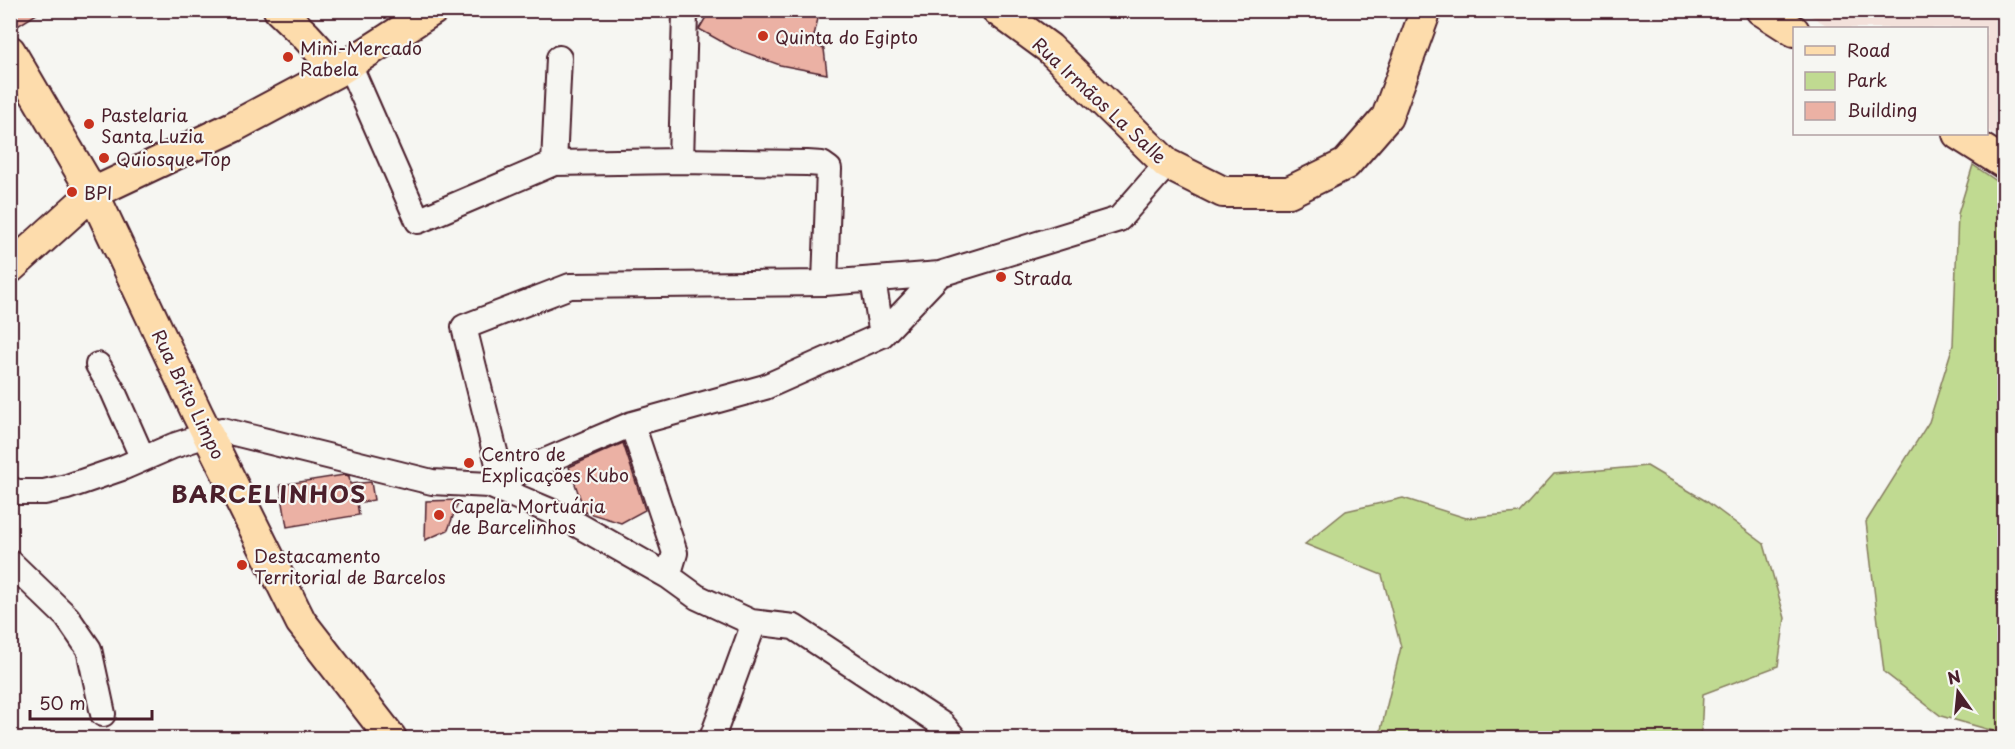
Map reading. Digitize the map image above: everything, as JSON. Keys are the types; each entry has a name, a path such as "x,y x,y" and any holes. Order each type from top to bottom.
{"main road":[{"path":"279,10 343,67"},
{"path":"10,268 93,194 233,127 343,67 433,10"},
{"name":"Rua Irmãos La Salle","path":"997,10 1049,48 1167,164 1223,192 1289,192 1346,164 1387,117 1426,10"},
{"path":"1761,10 1793,30"},
{"name":"Rua Brito Limpo","path":"10,51 93,194 301,622 391,738"},
{"path":"1960,135 2004,163"}],"street":[{"path":"681,161 685,14"},
{"path":"554,163 559,58"},
{"path":"343,67 418,221 554,163 681,161 822,164 829,169 825,283"},
{"path":"495,482 464,327 570,286 825,283 940,274 1119,219 1167,164"},
{"path":"10,489 18,492 44,492 67,488 208,433 222,430 432,482 495,482 632,424 765,387 882,335 940,274"},
{"path":"873,280 882,335"},
{"path":"98,365 113,390 143,459"},
{"path":"632,424 675,553 668,576"},
{"path":"495,482 562,516 668,576 697,597 754,623 794,627 943,725 954,738"},
{"path":"10,562 67,617 88,649 103,714"},
{"path":"712,738 754,623"}],"shaded area":[{"path":"1803,11 2004,11 2004,141 1988,131 1988,27 1829,27"}],"green space":[{"path":"1973,165 2004,186 2004,734 1941,716 1884,672 1866,522 1929,422 1953,345 1958,214"},
{"path":"1647,466 1706,501 1764,544 1785,618 1778,666 1703,694 1701,738 1379,738 1401,647 1382,575 1305,544 1346,511 1403,498 1466,518 1519,513 1554,474"}],"building":[{"path":"10,10 43,10 10,31"},
{"name":"Quinta do Egipto","path":"710,10 820,10 812,44 824,49 827,74 780,65 733,48 699,29"},
{"path":"623,443 645,510 621,523 585,512 569,467"},
{"path":"349,476 350,484 371,482 374,500 357,503 359,515 287,527 280,485"},
{"name":"Capela Mortuária de Barcelinhos","path":"459,500 448,530 425,540 426,501"}],"place":[{"name":"Quinta do Egipto","path":"763,36"},
{"name":"Mini-Mercado Rabela","path":"288,57"},
{"name":"Pastelaria Santa Luzia","path":"89,124"},
{"name":"Quiosque Top","path":"104,158"},
{"name":"BPI","path":"72,192"},
{"name":"Strada","path":"1001,277"},
{"name":"Centro de Explicações Kubo","path":"469,463"},
{"name":"Capela Mortuária de Barcelinhos","path":"439,515"},
{"name":"Destacamento Territorial de Barcelos","path":"242,565"}],"district":[{"name":"BARCELINHOS","path":"269,493"}]}
